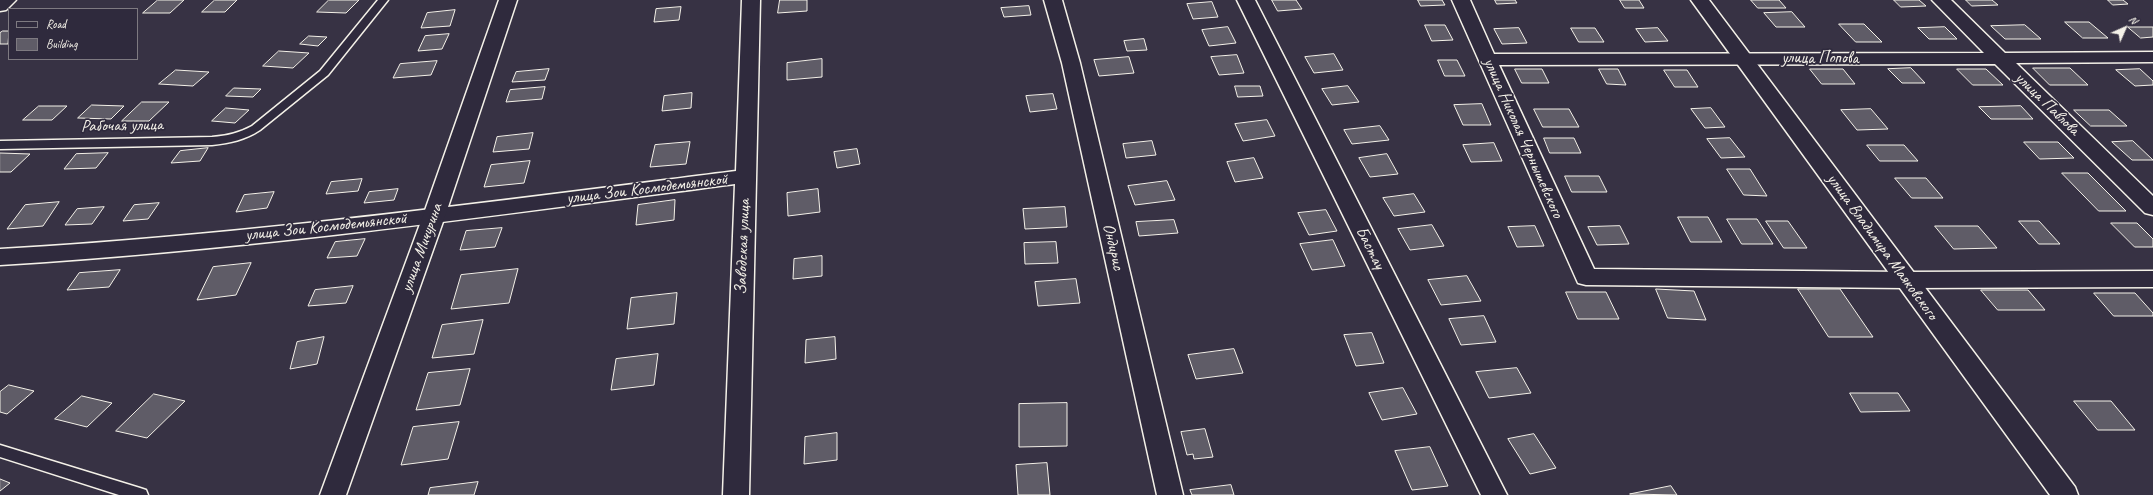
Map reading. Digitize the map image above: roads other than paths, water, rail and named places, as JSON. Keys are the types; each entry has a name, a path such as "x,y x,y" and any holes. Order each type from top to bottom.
{"street":[{"path":"0,6 7,0"},
{"name":"улица Мичурина","path":"333,495 434,216 508,0"},
{"name":"Заводская улица","path":"736,495 751,0"},
{"name":"Ондирис","path":"1053,0 1070,63 1170,495"},
{"name":"Бастау","path":"1246,0 1494,495"},
{"name":"улица Николая Чернышевского","path":"1461,0 1586,277 1906,280"},
{"name":"улица Владимира Маяковского","path":"1700,0 2065,495"},
{"name":"улица Павлова","path":"1941,0 2153,208"},
{"name":"улица Попова","path":"1488,59 1744,60 2153,57"},
{"name":"улица Зои Космодемьянской","path":"0,257 82,252 434,216 745,176"},
{"path":"1906,280 2153,279"}],"lane":[{"name":"Рабочая улица","path":"0,145 212,141 227,140 244,135 266,120 324,73 383,0"},
{"path":"0,450 140,495"}]}
